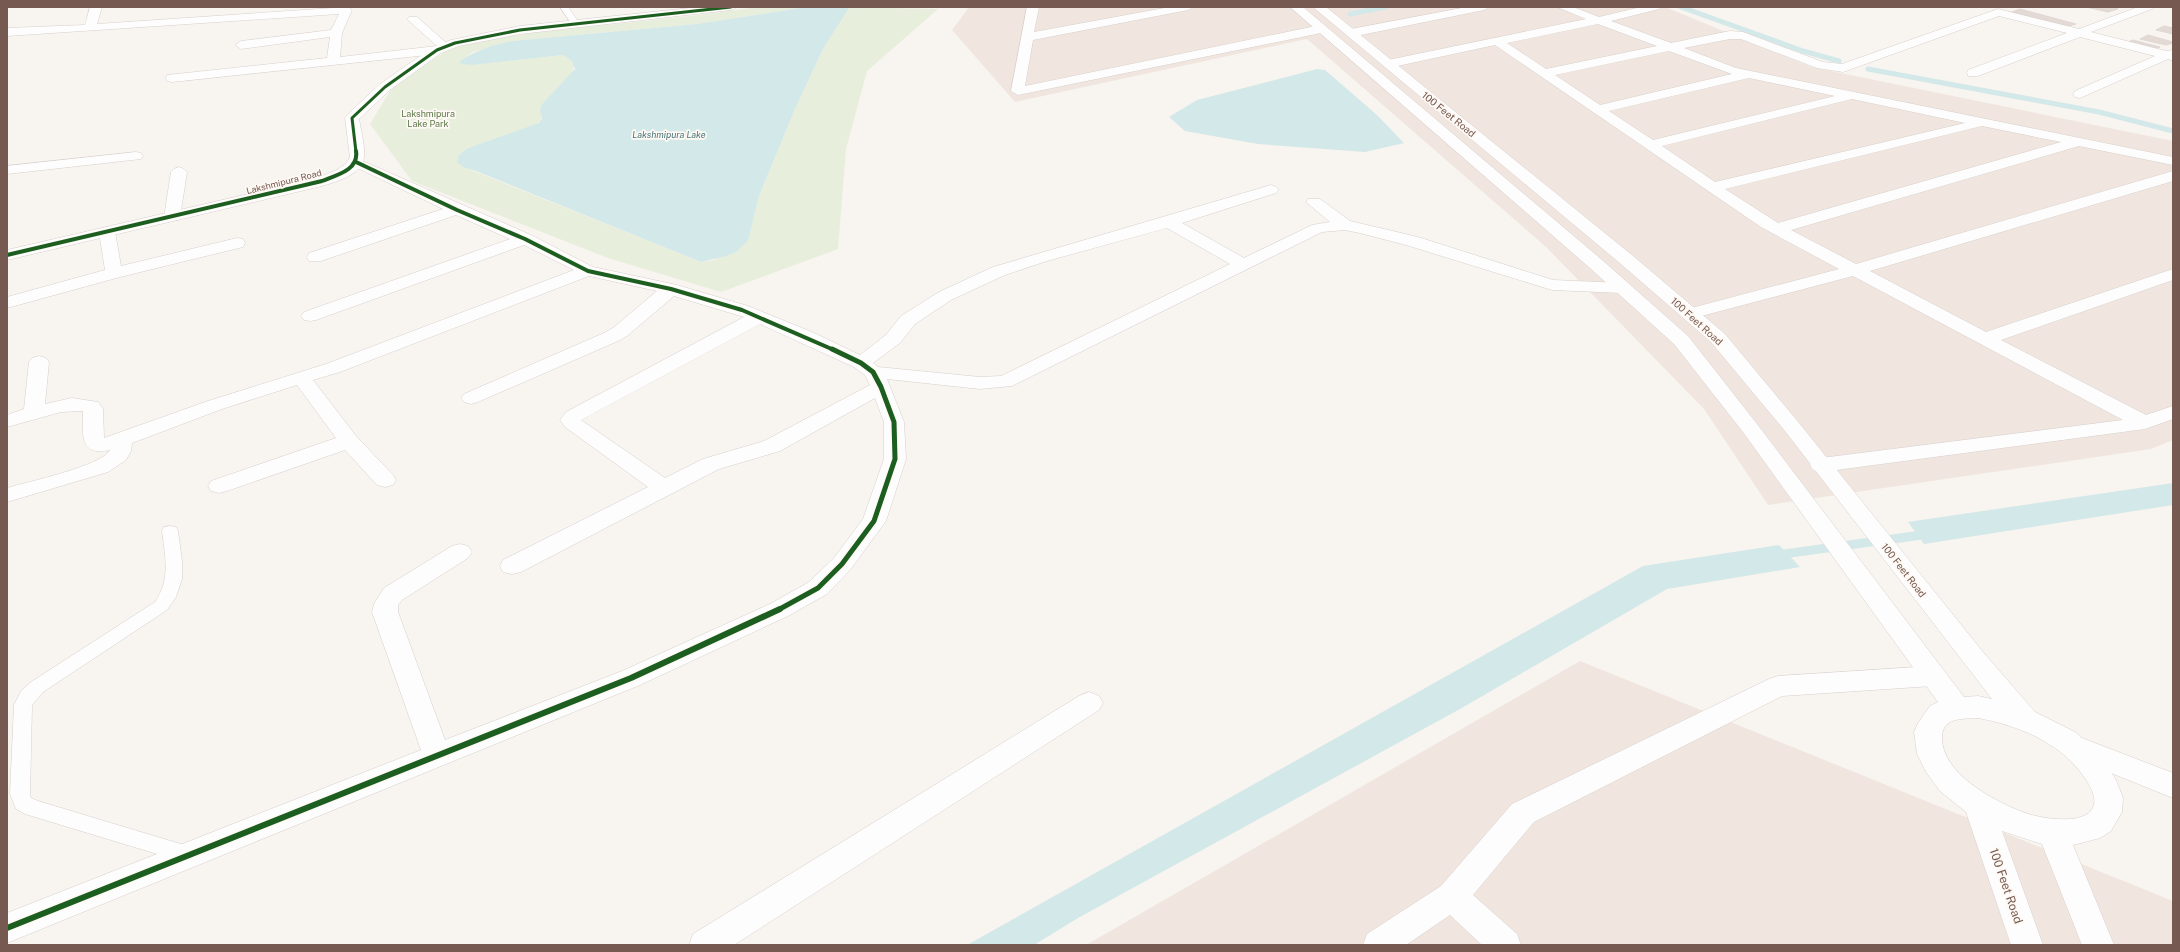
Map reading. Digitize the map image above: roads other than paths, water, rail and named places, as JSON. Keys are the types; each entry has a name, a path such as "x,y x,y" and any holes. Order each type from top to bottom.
{"street":[{"path":"90,28 96,7"},
{"path":"1033,7 1018,91 1321,28"},
{"path":"1028,37 1188,7"},
{"name":"100 Feet Road","path":"1296,7 1681,340 1778,466 1957,708"},
{"name":"100 Feet Road","path":"1321,7 1718,338 2025,719"},
{"path":"1351,33 1484,7"},
{"path":"1563,7 1733,71 2173,161"},
{"path":"1388,64 1498,42 1655,7"},
{"path":"1545,73 1734,35 1821,66 1843,68 2012,7"},
{"path":"1973,73 2148,7"},
{"path":"7,32 90,28 346,8 336,33 333,60"},
{"path":"172,78 441,48 483,36 723,8"},
{"path":"1998,12 2171,55"},
{"path":"413,18 441,48"},
{"path":"241,45 336,33"},
{"path":"1498,42 1776,229 2145,423"},
{"path":"441,48 385,88 352,118 356,162 458,210 525,239 588,271 671,289 759,317 805,336 872,374 980,383 1005,382 1242,264 1318,228 1345,225 1412,241 1552,285 1622,288"},
{"path":"2080,94 2171,55"},
{"path":"1598,109 1749,74"},
{"path":"1650,145 1854,96"},
{"path":"1713,187 1983,122"},
{"path":"1776,229 2077,142"},
{"path":"7,170 136,156"},
{"name":"Lakshmipura Road","path":"7,255 322,181 342,173 356,162"},
{"path":"172,217 179,172"},
{"path":"1690,314 1855,270 2173,176"},
{"path":"512,566 711,464 772,446 872,374 893,339 908,320 945,296 999,271 1041,257 1169,222 1271,190"},
{"path":"1314,202 1345,225"},
{"path":"315,257 458,210"},
{"path":"1169,222 1242,264"},
{"path":"107,232 114,273"},
{"path":"310,316 525,239"},
{"path":"7,302 114,273 237,243"},
{"path":"7,421 70,404 86,404 91,406 92,409 93,441 96,444 102,445 121,440 215,405 301,376 333,368 389,348 588,271"},
{"path":"1984,339 2173,274"},
{"path":"471,398 611,337 620,332 671,289"},
{"path":"664,488 572,424 570,420 573,416 759,317"},
{"path":"34,414 39,362"},
{"path":"7,928 186,854 631,678 779,610 818,588 842,564 874,521 895,460 894,422 872,374"},
{"path":"301,376 349,441 385,480"},
{"path":"1821,465 2145,423 2173,412"},
{"path":"7,495 95,470 107,464 120,453 123,447 121,440"},
{"path":"219,486 349,441"},
{"path":"437,756 386,612 386,604 393,594 460,552"},
{"path":"1380,945 1452,896 1523,813 1778,686 1933,676"},
{"path":"705,945 1089,703"},
{"name":"100 Feet Road","path":"1978,707 2000,711 2025,719 2048,730 2070,744 2088,761 2101,779 2108,796 2108,811 2101,824 2085,832 2053,833 2036,830 2008,821 1978,804 1958,789 1940,770 1930,753 1927,736 1931,723 1941,713 1957,708 1978,707"},
{"path":"2070,744 2173,786"},
{"name":"100 Feet Road","path":"1978,804 2027,945"},
{"path":"2053,833 2098,945"},
{"path":"1452,896 1505,945"}],"lane":[{"path":"564,7 576,24"},
{"path":"170,531 175,580 171,594 161,606 37,687 28,696 23,705 20,794 23,804 32,808 186,854"}],"water":[{"name":"Lakshmipura Lake","path":"807,7 849,8 823,49 795,109 759,196 748,241 736,252 701,262 463,167 457,162 459,155 468,148 539,123 542,119 540,110 542,104 575,69 572,61 563,55 471,65 461,64 460,61 479,51 491,46 512,41 697,24"},
{"path":"1317,69 1325,70 1377,115 1404,143 1365,152 1258,144 1185,131 1169,117 1197,100"},
{"path":"2173,483 2173,505 1924,544 1908,522"},
{"path":"1779,545 1800,567 1667,589 1460,709 1078,918 1034,945 967,945 1643,566"}],"waterway":[{"path":"1350,14 1386,7"},
{"path":"1681,7 1803,51 1839,61"},
{"path":"1868,69 2099,112 2173,131"},
{"path":"1776,555 1929,534"}],"park label":[{"name":"Lakshmipura Lake Park","path":"428,120"}]}
